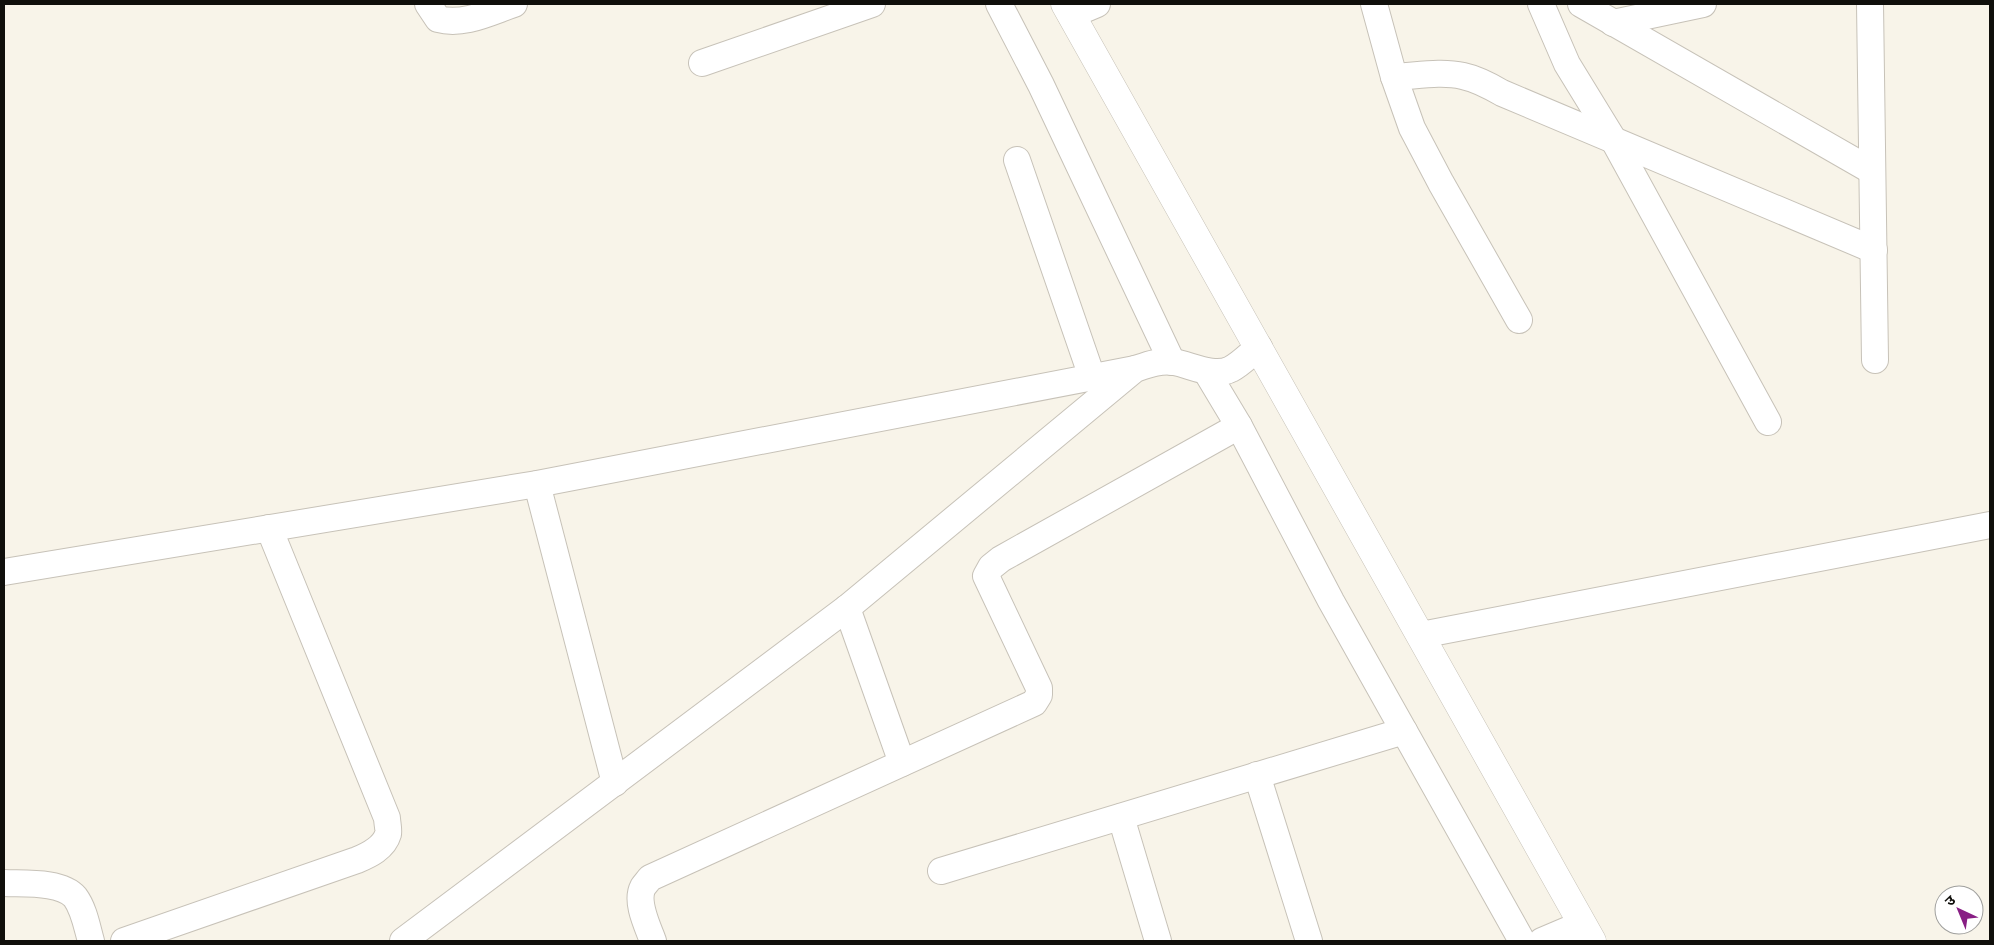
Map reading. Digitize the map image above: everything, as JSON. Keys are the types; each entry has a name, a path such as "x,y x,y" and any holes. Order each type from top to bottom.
{"street":[{"path":"428,4 438,19 450,22 463,21 514,4"},
{"path":"702,63 872,4"},
{"path":"999,4 1041,86 1172,362"},
{"path":"1097,4 1068,9 1237,360 1421,635 1583,931 1542,941"},
{"path":"1374,4 1394,77 1416,136 1519,320"},
{"path":"1541,4 1567,64 1613,139 1768,422"},
{"path":"1581,4 1872,171"},
{"path":"1870,4 1875,360"},
{"path":"1613,23 1694,5"},
{"path":"1394,77 1440,74 1462,76 1482,82 1874,250"},
{"path":"1017,160 1092,377"},
{"path":"4,572 537,484 1135,369 1156,363 1237,360"},
{"path":"1237,360 1239,426 1331,601 1522,941"},
{"path":"403,941 847,608 1135,369"},
{"path":"653,941 642,910 641,897 642,888 650,878 1028,707 1039,696 1039,688 986,576 991,568 1001,559 1239,426"},
{"path":"537,484 614,782"},
{"path":"1421,635 1990,525"},
{"path":"124,941 357,860 372,853 381,845 388,834 386,818 269,528"},
{"path":"847,608 902,763"},
{"path":"941,871 1404,731"},
{"path":"1258,775 1309,941"},
{"path":"1120,817 1158,941"},
{"path":"4,882 56,886 67,890 76,898 82,910 91,941"}]}
